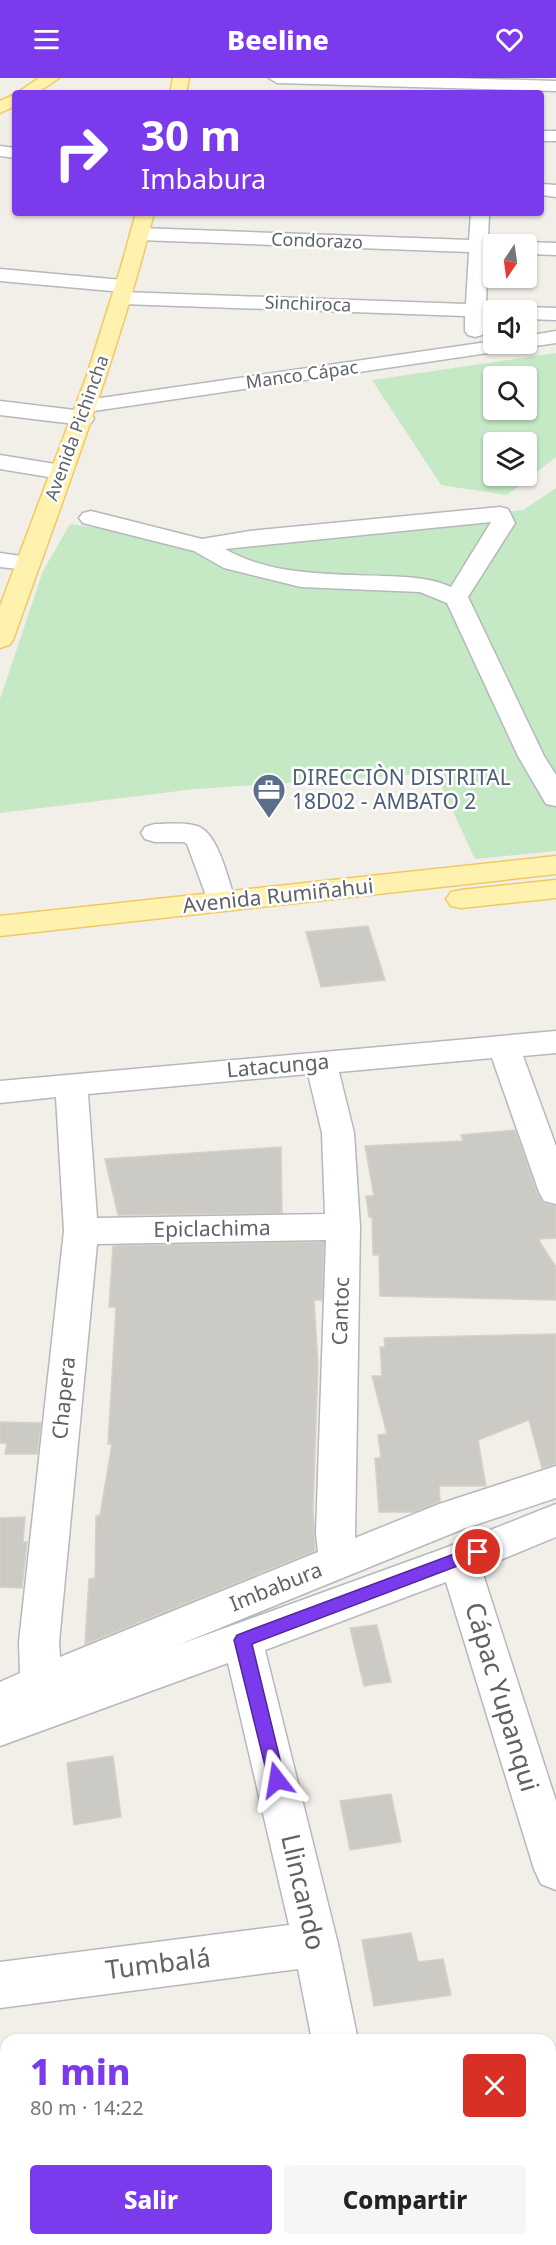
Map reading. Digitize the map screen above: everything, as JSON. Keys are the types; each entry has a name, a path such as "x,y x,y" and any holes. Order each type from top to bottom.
{"main road":[{"path":"30,90 51,78"},
{"name":"Avenida Pichincha","path":"0,640 85,412 144,216"},
{"name":"Avenida Rumiñahui","path":"0,926 556,865"},
{"name":"Avenida Rumiñahui","path":"0,945 556,889"}],"street":[{"path":"277,78 556,86"},
{"path":"481,216 484,234"},
{"name":"Condorazo","path":"140,234 483,247"},
{"path":"537,248 556,249"},
{"name":"Sinchiroca","path":"0,274 123,292 483,310"},
{"path":"537,313 556,314"},
{"path":"475,350 483,314"},
{"path":"537,340 556,337"},
{"name":"Manco Cápac","path":"0,408 85,412 483,349"},
{"path":"0,462 61,472"},
{"path":"202,546 250,538 500,514 503,523 457,593"},
{"path":"91,518 202,546 232,563 301,580 420,585 457,593 476,610 543,754 556,775"},
{"path":"0,560 27,563"},
{"path":"457,593 531,756 556,798"},
{"path":"155,833 190,832 200,840 221,902"},
{"name":"Latacunga","path":"0,1092 556,1042"},
{"path":"504,1047 556,1192"},
{"name":"Cantoc","path":"321,1062 338,1133 344,1227 335,1533 338,1562"},
{"name":"Chapera","path":"45,1696 39,1642 81,1231 71,1084"},
{"name":"Epiclachima","path":"81,1231 344,1227"},
{"name":"Imbabura","path":"0,1728 45,1696 338,1562 453,1516 556,1482"},
{"name":"Imbabura","path":"0,1701 45,1696 243,1640 459,1560 556,1520"},
{"name":"Cápac Yupanqui","path":"459,1560 556,1869"},
{"name":"Llincando","path":"243,1640 316,1944 334,2034"},
{"name":"Tumbalá","path":"0,1985 316,1944"}],"green space":[{"path":"556,353 556,457 537,472 537,432 483,432 483,486 519,486 507,495 441,485 372,380"},
{"path":"556,488 556,851 475,859 435,773 195,789 0,813 0,699 43,571 70,524 230,546 523,510"}],"building":[{"path":"368,926 385,980 321,987 306,932"},
{"path":"515,1130 537,1193 543,1203 556,1206 556,1238 538,1239 556,1267 556,1300 380,1296 379,1255 373,1255 372,1217 369,1217 366,1196 374,1196 365,1146 463,1141 461,1135"},
{"path":"281,1147 282,1213 118,1215 105,1159"},
{"path":"324,1242 322,1300 314,1300 318,1365 313,1507 315,1551 85,1644 89,1579 95,1578 96,1516 100,1515 112,1444 108,1444 116,1307 109,1307 113,1246"},
{"path":"556,1334 556,1464 542,1468 529,1420 478,1440 486,1486 439,1486 440,1501 414,1512 379,1512 375,1458 381,1458 378,1435 387,1434 372,1376 382,1376 380,1347 385,1347 384,1338"},
{"path":"0,1422 41,1423 37,1454 5,1454 7,1443 0,1443"},
{"path":"25,1517 23,1542 27,1542 22,1588 0,1587 0,1518"},
{"path":"377,1625 391,1682 364,1686 350,1628"},
{"path":"113,1756 121,1817 74,1825 67,1763"},
{"path":"391,1794 401,1842 350,1850 340,1801"},
{"path":"411,1933 418,1962 443,1959 451,1995 374,2006 362,1940"}],"place":[{"name":"DIRECCIÒN DISTRITAL 18D02 - AMBATO 2","path":"269,819"}],"route":[{"path":"277,1780 243,1640 478,1552"}]}
